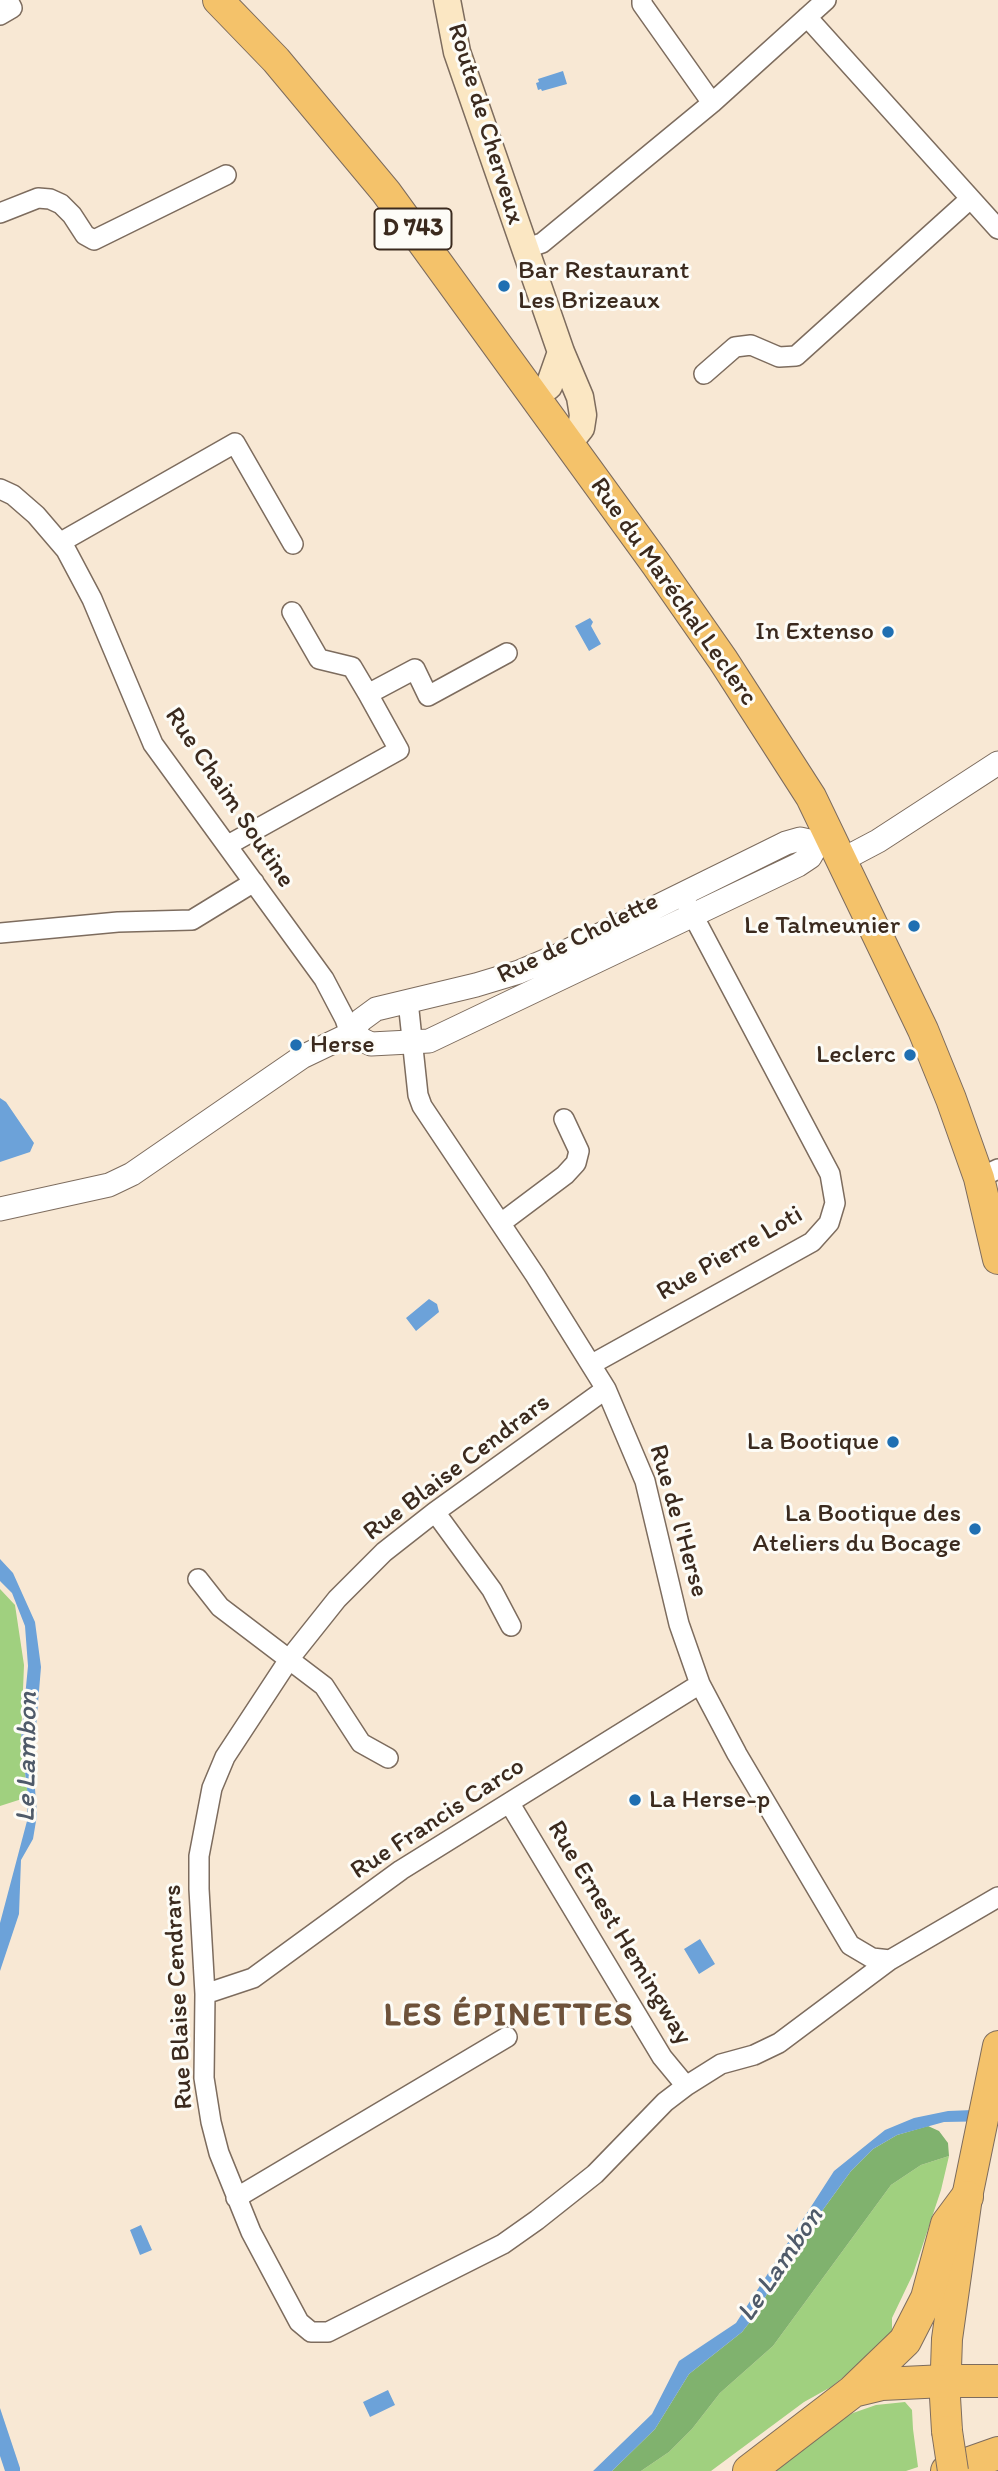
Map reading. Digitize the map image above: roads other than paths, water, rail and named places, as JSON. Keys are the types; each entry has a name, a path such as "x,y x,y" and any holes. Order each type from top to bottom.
{"highway":[{"path":"748,2471 852,2392 891,2357 912,2331 927,2298 947,2224 967,2197"},
{"path":"852,2392 882,2384 998,2381"},
{"path":"947,2471 998,2453"}],"main road":[{"name":"Rue du Maréchal Leclerc","path":"218,0 276,60 386,192 723,660 811,797 831,847 923,1030 951,1099 988,1173 998,1259"},
{"name":"Route de Cherveux","path":"447,0 457,52 524,249 580,397 583,415 581,428 569,443"},
{"path":"535,396 549,386 561,352"},
{"path":"953,2471 947,2431 947,2339 967,2197 993,2083 998,2046"}],"street":[{"path":"0,15 12,8 8,0"},
{"path":"524,249 542,243 712,103 826,0"},
{"path":"639,1 712,103"},
{"path":"807,18 998,229"},
{"path":"0,213 38,198 50,199 66,209 85,235 94,240 226,175"},
{"path":"705,374 734,347 751,345 779,357 796,356 970,199"},
{"path":"61,542 235,443 293,544"},
{"name":"Rue Chaim Soutine","path":"0,489 13,495 61,542 92,599 153,744 324,979 350,1034"},
{"path":"228,845 399,750 352,667 319,659 292,611"},
{"path":"368,694 415,669 428,696 508,653"},
{"path":"831,847 878,841 998,763"},
{"name":"Rue de Cholette","path":"0,1209 109,1185 132,1174 302,1057 322,1045 350,1034 361,1020 376,1009 476,985 559,955 786,843 800,839 831,847"},
{"name":"Rue de Cholette","path":"350,1034 371,1044 429,1041 831,847"},
{"path":"0,933 118,922 191,920 254,882"},
{"name":"Rue Pierre Loti","path":"592,1364 812,1242 829,1223 835,1203 830,1174 682,894"},
{"name":"Rue de l'Herse","path":"408,1001 418,1095 422,1107 501,1223 606,1389 645,1481 679,1624 700,1684 737,1754 850,1945 872,1958 890,1960"},
{"path":"501,1223 565,1175 576,1163 579,1151 564,1119"},
{"name":"Rue Blaise Cendrars","path":"606,1389 435,1511 374,1561 337,1599 290,1658 225,1757 212,1788 199,1856 205,1994 204,2078 211,2122 236,2198 299,2322 311,2332 328,2332 511,2239 595,2174 665,2102 686,2086"},
{"path":"435,1511 492,1590 511,1626"},
{"path":"198,1579 220,1607 324,1686 360,1743 388,1758"},
{"name":"Rue Francis Carco","path":"205,1994 253,1978 401,1870 700,1684"},
{"name":"Rue Ernest Hemingway","path":"510,1804 662,2057 686,2086"},
{"path":"686,2086 721,2064 767,2050 779,2043 890,1960 998,1897"},
{"path":"236,2198 507,2037"}],"water":[{"path":"563,71 567,84 538,90 538,79"},
{"path":"590,618 593,622 591,626 601,644 589,651 575,626"},
{"path":"0,1098 6,1102 34,1143 30,1152 0,1162"},
{"path":"429,1299 437,1304 439,1312 416,1331 406,1318"},
{"name":"Le Lambon","path":"0,1559 13,1573 35,1622 41,1667 33,1763 37,1815 33,1839 21,1860 19,1914 0,1971 0,1923 27,1821 28,1797 21,1739 28,1666 25,1626 12,1593 0,1581"},
{"path":"700,1939 715,1964 699,1974 684,1949"},
{"name":"Le Lambon","path":"998,2109 998,2121 944,2122 897,2135 873,2149 851,2171 780,2269 757,2313 742,2332 689,2374 655,2429 612,2471 593,2471 652,2414 679,2361 736,2323 834,2171 885,2130 914,2118 948,2111"},
{"path":"141,2225 152,2250 140,2255 130,2230"},
{"path":"388,2390 395,2405 370,2417 363,2402"},
{"path":"0,2408 20,2471 5,2471 0,2456"}],"place":[{"name":"Bar Restaurant Les Brizeaux","path":"504,286"},
{"name":"In Extenso","path":"888,632"},
{"name":"Le Talmeunier","path":"914,926"},
{"name":"Herse","path":"296,1045"},
{"name":"Leclerc","path":"910,1055"},
{"name":"La Bootique","path":"893,1442"},
{"name":"La Bootique des Ateliers du Bocage","path":"975,1529"},
{"name":"La Herse-p","path":"635,1800"}],"district":[{"name":"LES ÉPINETTES","path":"509,2017"}]}
